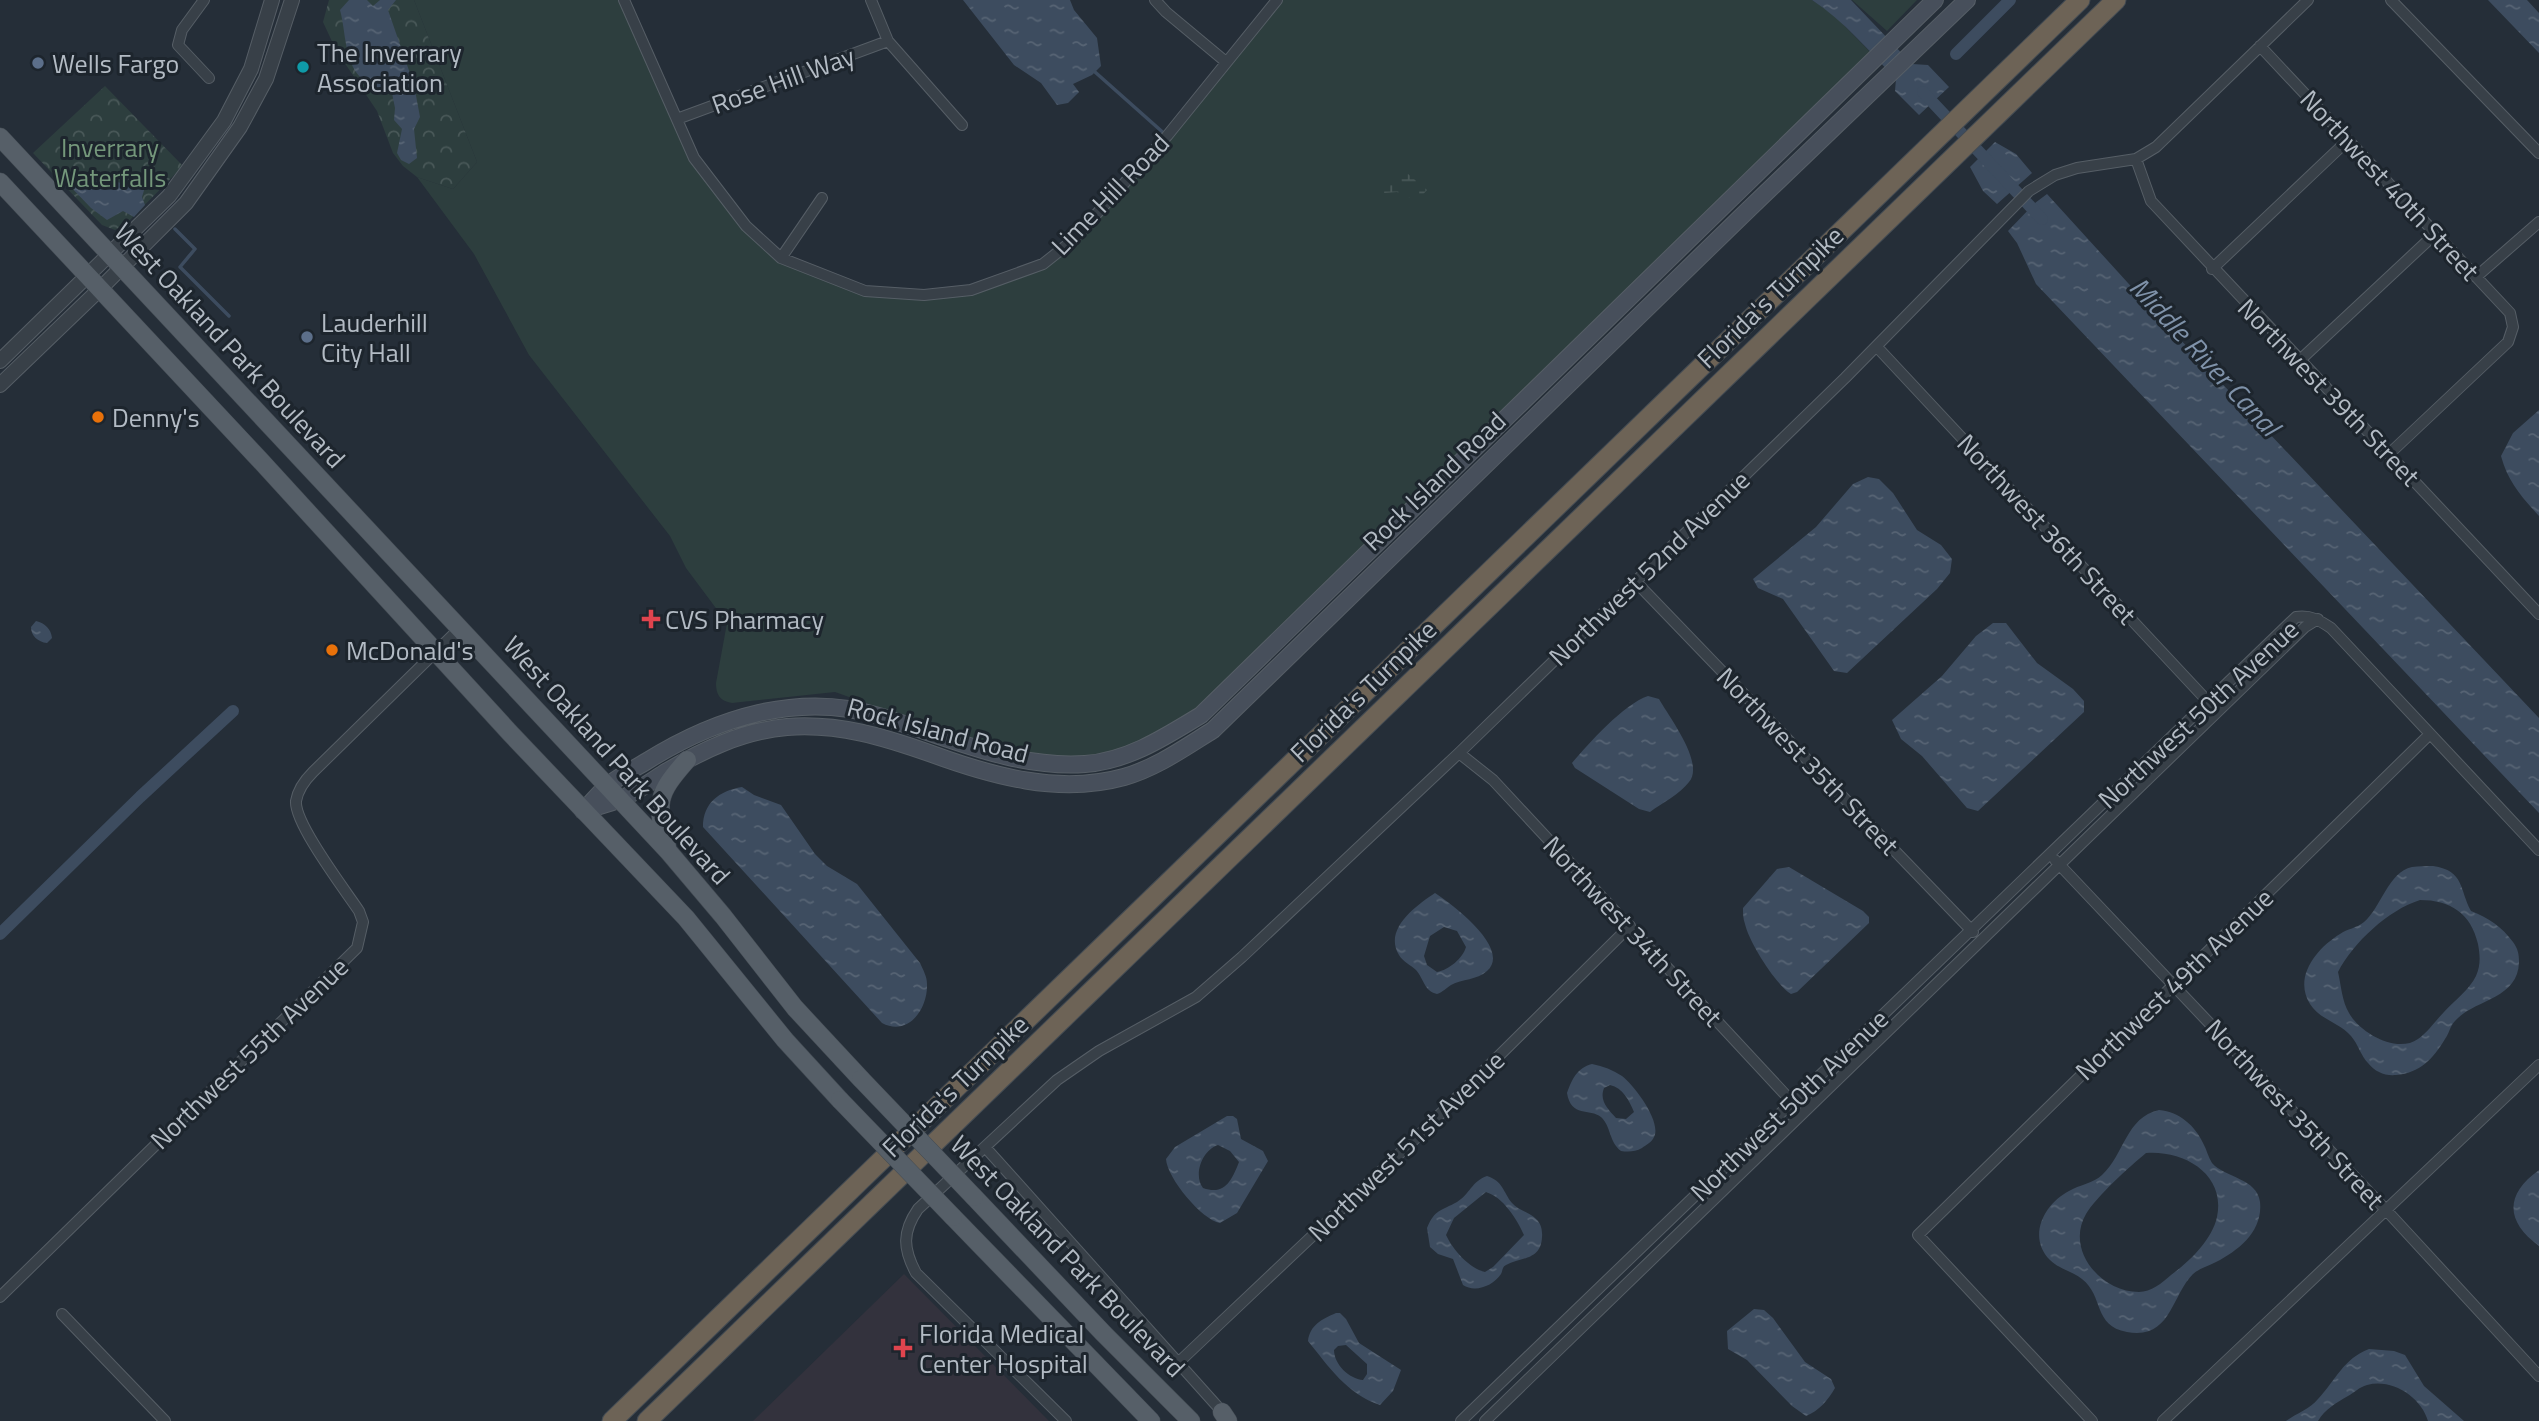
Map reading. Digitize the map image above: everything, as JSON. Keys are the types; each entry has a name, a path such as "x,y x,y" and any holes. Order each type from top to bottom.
{"highway":[{"name":"Florida's Turnpike","path":"612,1421 2081,0"},
{"name":"Florida's Turnpike","path":"647,1421 2116,0"}],"main road":[{"name":"Rock Island Road","path":"583,811 608,785 676,744 718,723 746,714 786,708 826,707 865,712 978,750 1054,763 1085,764 1119,758 1157,742 1201,715 1935,0"},
{"name":"Rock Island Road","path":"583,811 620,799 710,748 747,734 787,727 826,726 864,732 996,775 1024,780 1086,784 1124,777 1166,760 1213,730 1886,76 1968,0"},
{"name":"West Oakland Park Boulevard","path":"0,137 608,785 723,916 795,1008 1104,1334 1191,1421"},
{"name":"West Oakland Park Boulevard","path":"0,182 583,811 686,918 785,1040 840,1100 1151,1421"},
{"path":"667,850 659,811 661,797 665,786 687,760"}],"street":[{"path":"204,0 182,30 178,45 209,78"},
{"path":"0,385 100,289 116,261 169,196 224,121 251,69 272,0"},
{"path":"0,361 88,276 116,261 186,203 240,127 267,79 292,0"},
{"name":"Lime Hill Road","path":"624,0 694,158 746,226 781,258 865,291 924,295 971,290 1043,264 1072,242 1167,136 1277,0"},
{"path":"871,0 888,41 962,125"},
{"path":"1155,0 1226,62"},
{"name":"Northwest 52nd Avenue","path":"1066,1421 916,1273 907,1257 905,1242 911,1220 919,1209 1057,1080 1099,1051 1196,998 1242,957 1460,753 1877,347 2001,218 2040,182 2077,167 2136,159 2156,147 2308,0"},
{"path":"2391,0 2539,153"},
{"name":"Rose Hill Way","path":"677,119 888,41"},
{"name":"Northwest 40th Street","path":"2260,46 2510,313 2513,327 2508,342 2389,454"},
{"path":"251,69 249,91 254,99"},
{"path":"2212,269 2348,140"},
{"name":"Northwest 39th Street","path":"2136,159 2151,201 2212,269 2539,614"},
{"path":"781,258 822,198"},
{"path":"2476,278 2539,222"},
{"path":"2300,361 2435,234"},
{"name":"Northwest 36th Street","path":"1877,347 2217,712"},
{"name":"Northwest 35th Street","path":"1635,581 1981,941"},
{"name":"Northwest 50th Avenue","path":"1461,1421 2296,617 2318,619"},
{"path":"2318,619 2331,628 2539,850"},
{"name":"Northwest 50th Avenue","path":"1485,1421 2305,627 2318,619"},
{"name":"Northwest 55th Avenue","path":"0,1297 358,948 363,922 359,911 303,826 296,803 300,790 313,772 460,628"},
{"name":"Northwest 49th Avenue","path":"2092,1421 1919,1235 2430,734"},
{"name":"Northwest 34th Street","path":"1460,753 1493,780 1802,1112"},
{"name":"Northwest 35th Street","path":"2049,854 2174,984 2539,1376"},
{"name":"Northwest 51st Avenue","path":"1178,1362 1416,1139 1630,926"},
{"path":"2163,1421 2539,1065"},
{"path":"985,1147 1227,1418"},
{"path":"1714,1178 1724,1188"},
{"path":"1638,1251 1649,1262"},
{"path":"62,1314 165,1421"},
{"path":"1567,1319 1578,1331"},
{"path":"1498,1386 1509,1398"}],"shaded area":[{"name":"Florida Medical Center Hospital","path":"904,1274 1049,1421 753,1421"}],"green space":[{"path":"329,0 414,0 477,162 453,189 417,177 403,166 393,153 377,111 336,50 323,22"},
{"path":"414,0 624,0 694,158 781,258 865,291 971,290 1043,264 1072,242 1277,0 1812,0 1832,13 1873,55 1199,710 1124,754 1052,758 967,739 835,692 732,703 720,697 716,683 727,623 686,568 670,536 529,355 474,254 417,177 453,189 477,162"},
{"path":"1852,0 1917,0 1887,31"},
{"name":"Inverrary Waterfalls","path":"105,86 183,166 127,223 115,230 102,225 33,153"},
{"path":"1408,174 1427,190 1417,201 1397,192 1384,193 1384,186"}],"water":[{"path":"349,0 367,0 373,6 380,0 396,0 388,10 414,85 420,117 414,129 417,158 409,164 401,160 397,153 402,129 394,120 392,93 362,79 351,62 340,10"},
{"path":"963,0 1070,0 1074,10 1097,38 1101,66 1092,75 1073,84 1079,92 1068,103 1057,105 1041,83 1014,65"},
{"path":"1812,0 1851,0 1912,64 1928,65 1949,87 1919,115 1895,91 1896,79 1846,27"},
{"path":"2488,0 2527,0 2539,13 2539,53"},
{"path":"1995,142 2016,154 2032,173 1997,204 1983,191 1970,167"},
{"path":"105,180 145,187 142,197 145,205 134,217 123,211 107,220 68,184"},
{"path":"2047,194 2158,316 2539,718 2539,813 2036,284 2017,243 2008,231"},
{"path":"2539,410 2539,516 2511,481 2501,456 2513,433"},
{"path":"1868,477 1879,479 1893,493 1917,530 1941,545 1952,559 1950,573 1937,589 1847,673 1834,671 1783,599 1758,588 1753,579 1816,527 1853,484"},
{"path":"36,621 45,625 50,632 52,638 47,643 38,640 32,633 31,627"},
{"path":"1993,623 2006,623 2037,663 2073,689 2084,701 2084,712 1978,811 1967,808 1922,756 1901,739 1892,720 1942,676 1976,636"},
{"path":"1648,696 1659,699 1684,740 1693,774 1681,790 1650,812 1639,809 1575,768 1572,763 1618,715"},
{"path":"742,787 754,795 781,805 815,854 827,866 857,884 920,963 927,984 924,1003 915,1018 900,1026 882,1023 703,827 709,805 720,795"},
{"path":"2430,866 2451,872 2460,882 2471,911 2495,923 2509,937 2518,954 2517,975 2503,992 2455,1021 2425,1064 2405,1074 2384,1074 2363,1057 2346,1031 2310,1004 2305,994 2306,974 2323,947 2370,916 2397,876 2412,867","holes":["2420,900 2458,910 2470,924 2479,948 2478,972 2466,990 2422,1036 2409,1043 2390,1043 2370,1034 2354,1020 2345,1004 2338,972 2362,939 2384,920"]},
{"path":"1789,867 1869,917 1869,923 1797,992 1791,994 1778,982 1757,952 1743,912 1743,908 1777,869"},
{"path":"1435,893 1477,928 1492,951 1493,962 1487,971 1479,976 1451,985 1437,994 1429,990 1416,970 1401,957 1395,945 1395,936 1404,919","holes":["1444,927 1457,931 1466,947 1451,966 1437,972 1427,965 1424,956 1430,936"]},
{"path":"1592,1064 1622,1076 1646,1104 1655,1130 1652,1140 1642,1148 1629,1152 1621,1151 1601,1117 1577,1109 1569,1101 1567,1093 1571,1083 1582,1068","holes":["1610,1085 1619,1089 1630,1103 1634,1112 1626,1119 1616,1118 1603,1101 1604,1088"]},
{"path":"2159,1110 2167,1111 2186,1121 2200,1137 2212,1163 2247,1183 2258,1194 2260,1212 2258,1222 2248,1238 2225,1257 2193,1274 2161,1323 2142,1333 2116,1329 2109,1324 2089,1286 2074,1274 2057,1266 2043,1251 2039,1231 2041,1222 2052,1204 2069,1191 2102,1175 2116,1157 2132,1128 2148,1114","holes":["2146,1153 2160,1153 2188,1161 2209,1177 2218,1202 2217,1217 2199,1250 2164,1281 2143,1292 2125,1290 2100,1277 2090,1266 2080,1241 2081,1228 2086,1214 2105,1191"]},
{"path":"1227,1116 1233,1116 1237,1119 1241,1139 1263,1151 1268,1161 1237,1213 1220,1223 1195,1206 1172,1177 1166,1159 1175,1147","holes":["1218,1145 1230,1151 1239,1162 1227,1185 1217,1190 1203,1188 1199,1170 1204,1157"]},
{"path":"2539,1170 2539,1246 2520,1228 2514,1208 2520,1189"},
{"path":"1487,1176 1496,1181 1516,1207 1536,1219 1542,1229 1542,1237 1541,1245 1534,1254 1505,1266 1498,1278 1489,1285 1473,1288 1463,1285 1453,1259 1438,1254 1430,1247 1427,1228 1439,1211 1461,1199","holes":["1486,1192 1509,1209 1524,1235 1485,1272 1462,1258 1446,1235 1454,1218"]},
{"path":"1754,1309 1764,1310 1773,1318 1805,1362 1831,1379 1835,1388 1823,1405 1811,1414 1806,1416 1792,1406 1747,1360 1728,1349 1727,1331"},
{"path":"1336,1313 1346,1319 1359,1343 1401,1370 1393,1391 1380,1405 1348,1387 1308,1341 1314,1327","holes":["1346,1345 1367,1364 1367,1374 1363,1380 1353,1377 1339,1365 1334,1350 1338,1346"]},
{"path":"2369,1349 2394,1351 2405,1355 2424,1386 2464,1421 2428,1421 2419,1404 2404,1391 2386,1384 2377,1384 2362,1387 2335,1404 2318,1421 2286,1421 2315,1402 2346,1364"}],"waterway":[{"path":"1956,54 2010,0"},
{"path":"1095,72 1167,136"},
{"name":"Middle River Canal","path":"1923,92 2042,219"},
{"path":"175,229 195,249 180,267 229,316"},
{"path":"0,934 140,797 233,711"}],"place":[{"name":"Wells Fargo","path":"38,63"},
{"name":"The Inverrary Association","path":"303,67"},
{"name":"Lauderhill City Hall","path":"307,337"},
{"name":"Denny's","path":"98,417"},
{"name":"CVS Pharmacy","path":"651,619"},
{"name":"McDonald's","path":"332,650"},
{"name":"Florida Medical Center Hospital","path":"903,1348"}]}
